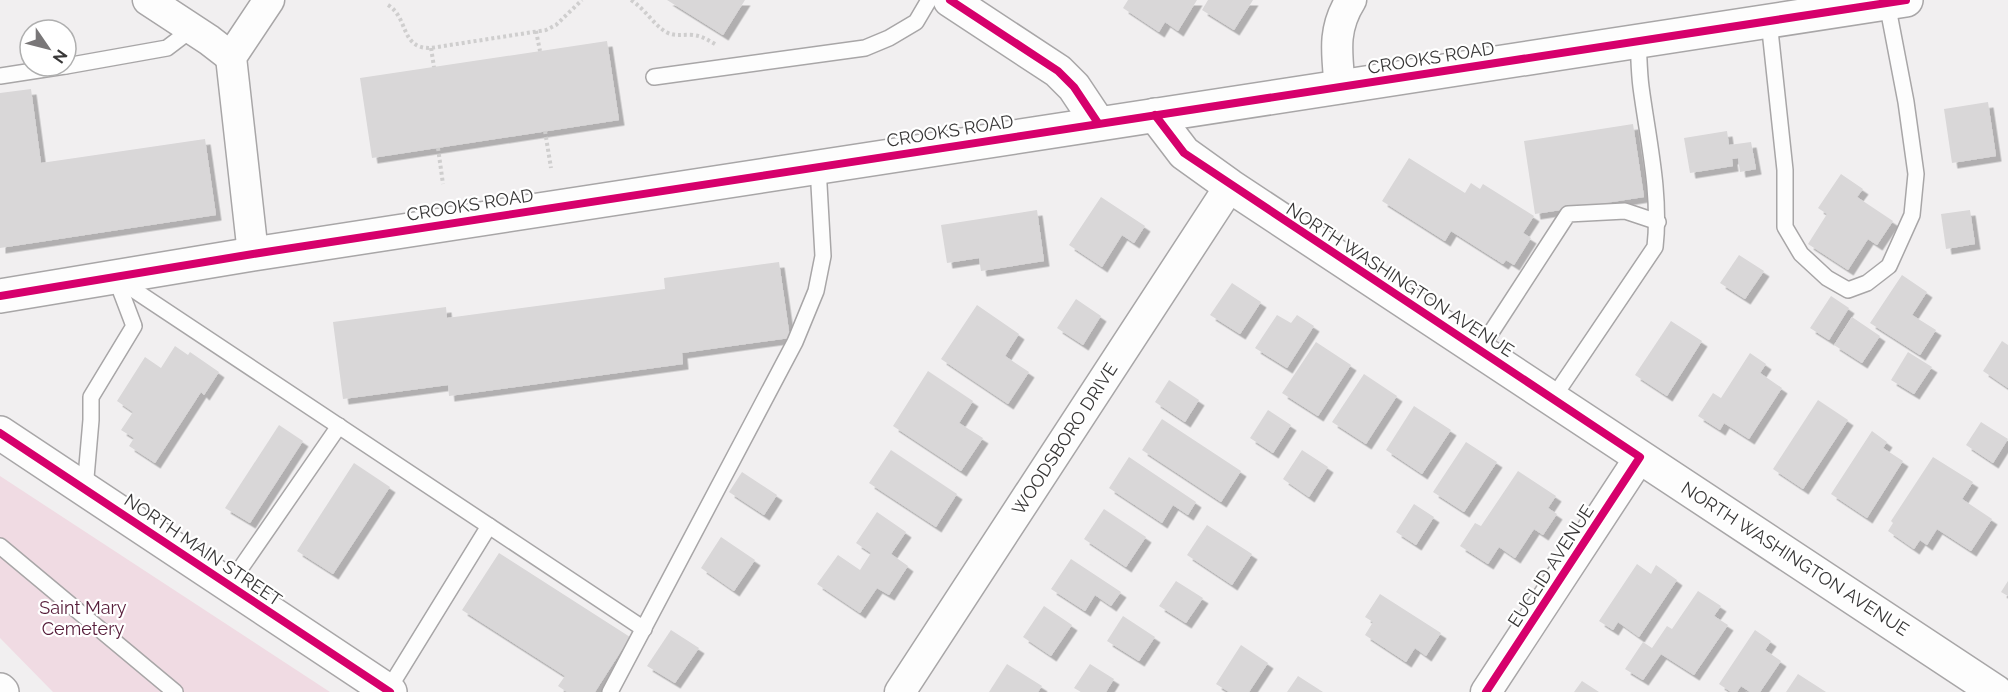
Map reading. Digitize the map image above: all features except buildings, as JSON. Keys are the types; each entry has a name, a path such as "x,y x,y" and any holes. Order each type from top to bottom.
{"main road":[{"path":"950,0 1058,71 1074,87 1098,123"},
{"name":"CROOKS ROAD","path":"0,296 253,254 1897,1"},
{"name":"NORTH WASHINGTON AVENUE","path":"1155,115 1184,153 1230,186 1996,692"},
{"name":"NORTH MAIN STREET","path":"0,433 389,691"}],"street":[{"path":"148,0 231,57"},
{"path":"253,254 231,57 269,0"},
{"path":"1340,87 1336,47 1337,31 1351,0"},
{"name":"WOODSBORO DRIVE","path":"900,692 1230,186"},
{"name":"EUCLID AVENUE","path":"1486,692 1640,457"}],"lane":[{"path":"654,77 865,48 889,38 916,22 929,0"},
{"path":"1769,21 1785,170 1785,226 1801,254 1827,278 1848,290 1867,283 1889,266 1912,215 1916,174 1906,102 1897,1"},
{"path":"78,64 167,48 192,29"},
{"path":"1553,398 1655,247 1658,222 1641,85 1638,41"},
{"path":"0,76 18,73"},
{"path":"610,692 795,342 816,291 823,256 818,167"},
{"path":"1479,351 1568,214 1625,211 1658,222"},
{"path":"115,276 644,629"},
{"path":"85,489 91,397 134,326 115,276"},
{"path":"229,585 339,426"},
{"path":"389,691 489,526"},
{"path":"0,546 175,692"}],"path":[{"path":"388,5 396,12 413,43 423,48 431,48 546,30 556,25 582,0"},
{"path":"631,0 644,8 665,32 679,36 703,37 718,46"},
{"path":"536,31 540,51"},
{"path":"431,48 434,67"},
{"path":"545,131 551,168"},
{"path":"438,148 443,184"}],"green space":[{"name":"Saint Mary Cemetery","path":"0,476 330,692 53,692 0,638"}],"cycle path":[{"path":"950,0 1058,71 1074,87 1098,123"},
{"path":"0,296 253,254 1906,0"},
{"path":"1155,115 1184,153 1640,457 1486,692"},
{"path":"0,433 390,692"}]}
